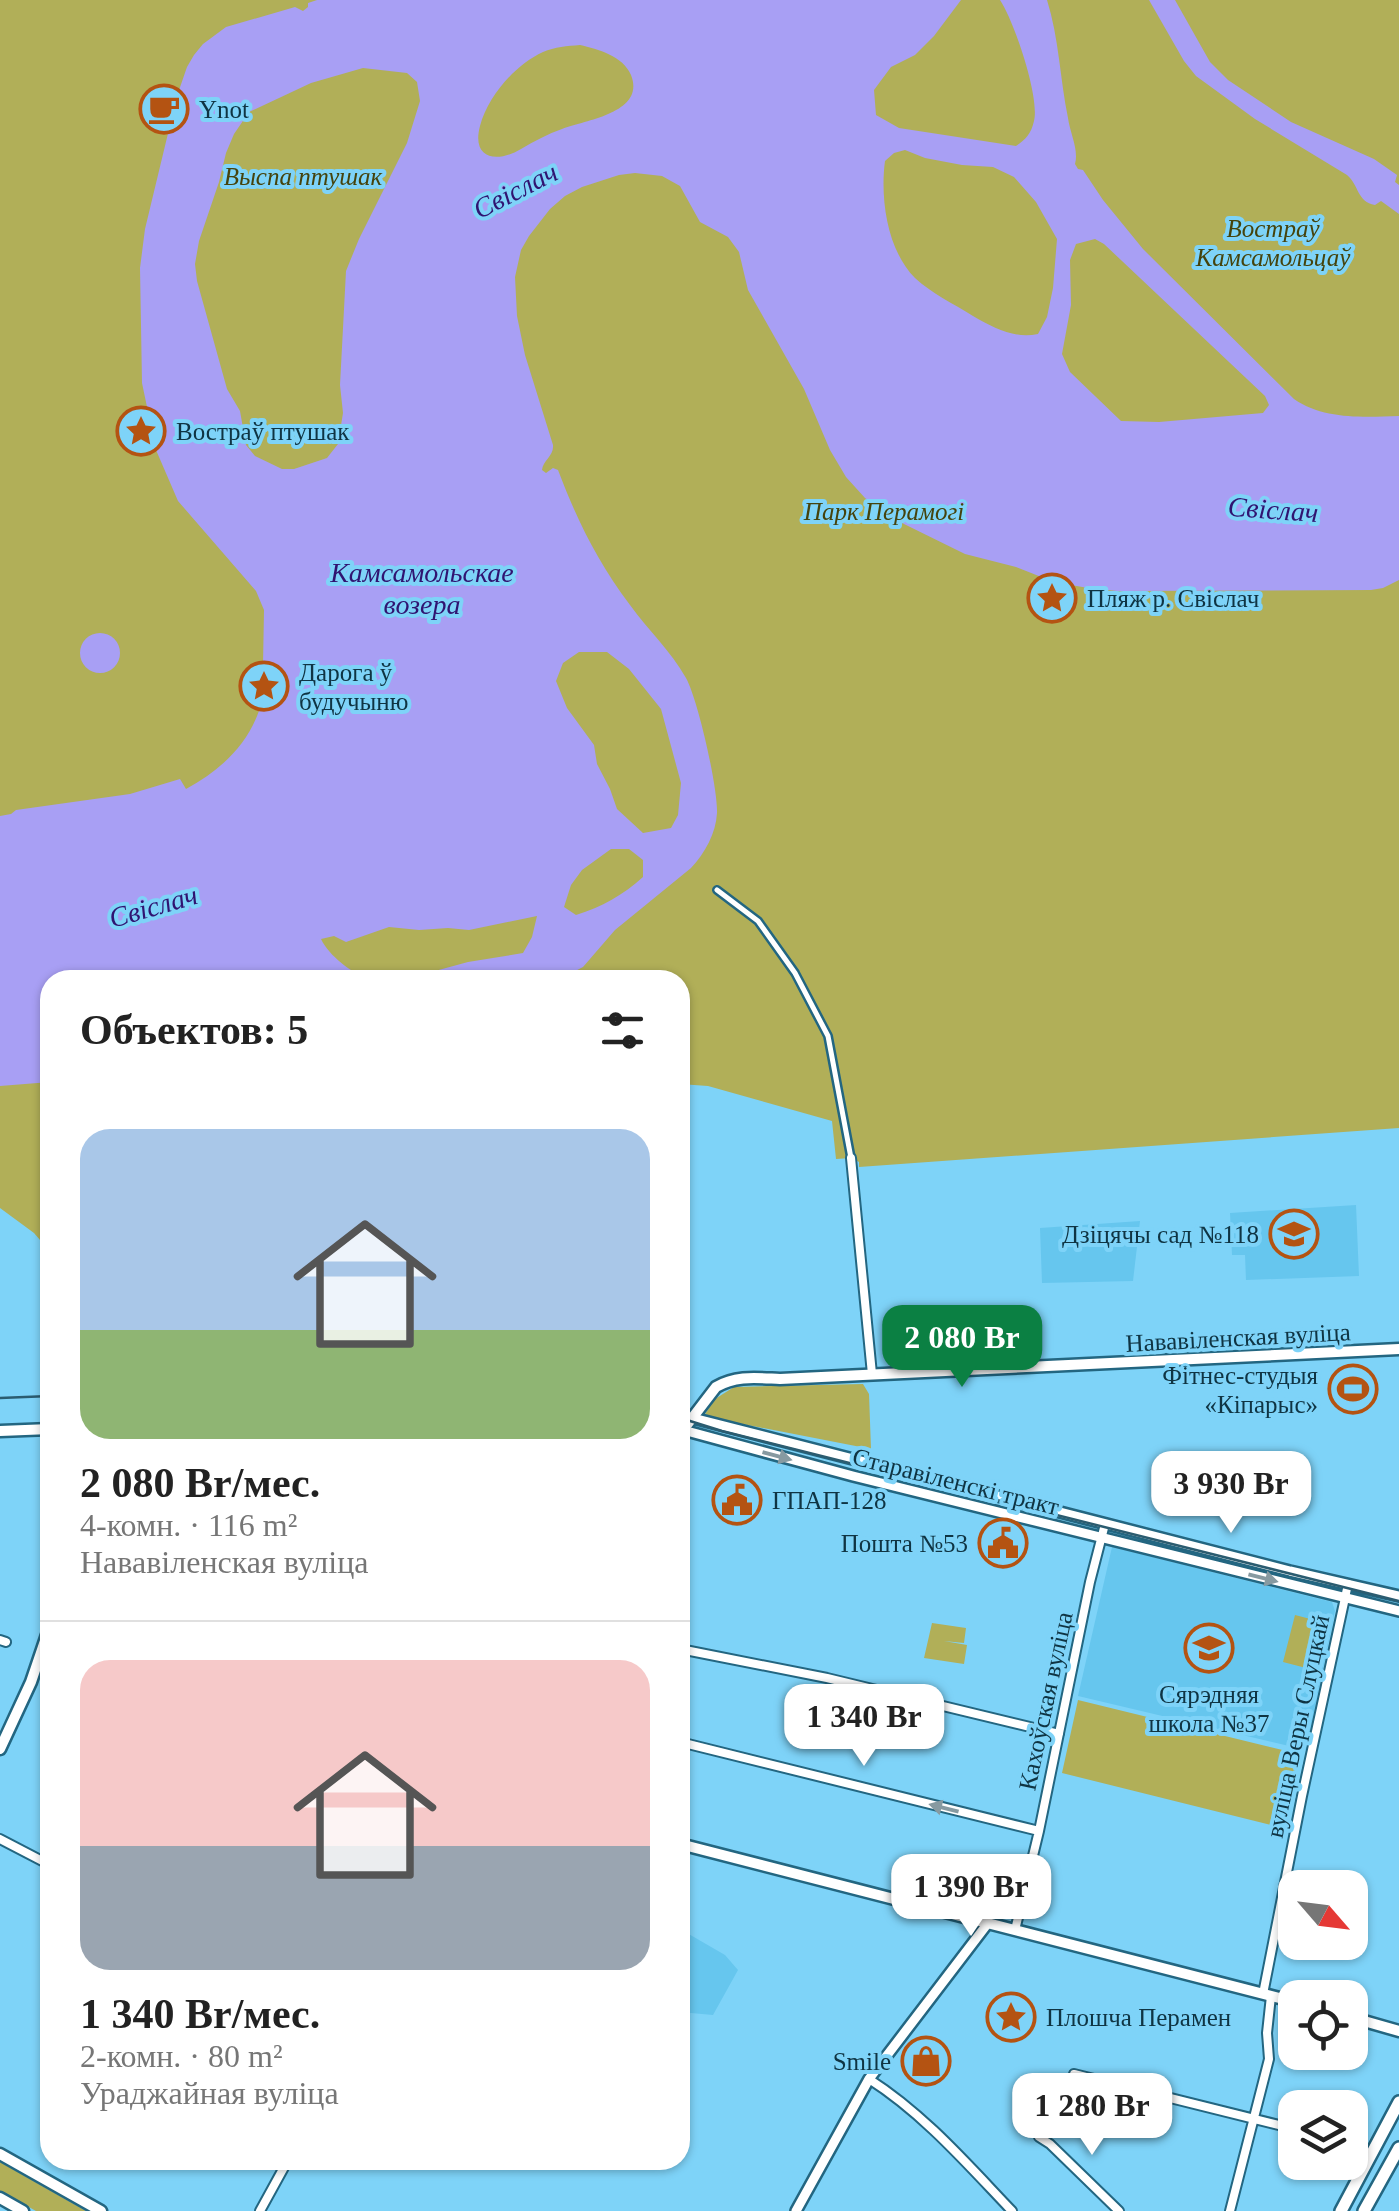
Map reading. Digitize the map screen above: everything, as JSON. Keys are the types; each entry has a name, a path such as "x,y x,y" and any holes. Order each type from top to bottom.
{"main road":[{"name":"Нававіленская вуліца","path":"690,1421 710,1392 730,1380 1399,1350"},
{"path":"0,1431 40,1429"},
{"path":"0,1749 40,1668"},
{"path":"690,1847 1278,1998"},
{"path":"1368,2022 1399,2030"},
{"path":"1341,2211 1399,2102"},
{"path":"0,2154 102,2211"},
{"path":"1364,2211 1398,2155"},
{"path":"0,2198 23,2211"}],"street":[{"path":"717,890 758,920 794,973 828,1036 850,1158 872,1374"},
{"name":"Старавіленскі тракт","path":"693,1418 1399,1596"},
{"name":"Старавіленскі тракт","path":"690,1433 1399,1611"},
{"name":"Кахоўская вуліца","path":"1015,1930 1105,1524"},
{"name":"вуліца Веры Слуцкай","path":"1230,2211 1268,2059 1267,1995 1302,1796 1348,1584"},
{"path":"690,1651 827,1678 1059,1734"},
{"path":"690,1744 1039,1831"},
{"path":"0,1839 40,1860"},
{"path":"796,2211 869,2080 988,1923"},
{"path":"1074,2074 1278,2126"},
{"path":"869,2080 919,2117 1012,2211"},
{"path":"1039,2136 1119,2211"},
{"path":"260,2211 283,2170"}],"shaded area":[{"name":"Дзіцячы сад №118","path":"1356,1205 1359,1276 1246,1280 1245,1255 1232,1255 1230,1213"},
{"path":"1140,1221 1133,1281 1042,1283 1040,1228"},
{"name":"Сярэдняя школа №37","path":"1112,1547 1332,1602 1335,1611 1306,1750 1078,1696"},
{"path":"690,1935 725,1955 738,1970 713,2015 690,2013"}],"green space":[{"name":"Парк Перамогі","path":"0,0 1399,0 1399,1128 859,1167 859,1162 851,1158 836,1159 832,1121 708,1086 690,1085 690,970 40,970 40,1240 0,1208"},
{"path":"863,1384 869,1394 871,1449 705,1414 715,1399 734,1387"},
{"path":"1295,1615 1322,1622 1310,1669 1283,1662"},
{"path":"932,1623 966,1628 964,1643 944,1641 967,1645 964,1664 924,1658"},
{"path":"1078,1700 1299,1754 1283,1828 1062,1773"},
{"path":"0,2162 86,2211 36,2211 0,2191"}],"water":[{"name":"Камсамольскае возера","path":"317,0 961,0 934,36 915,55 891,67 874,90 876,115 899,128 1016,146 1030,133 1035,110 1024,59 1000,0 1047,0 1075,164 1143,249 1294,399 1331,414 1399,416 1399,580 1371,590 1117,591 1054,582 965,554 904,524 865,498 846,477 804,389 748,290 739,252 728,237 700,222 680,186 662,176 635,173 582,187 550,209 529,236 521,250 515,277 525,355 553,445 542,470 558,470 580,523 608,572 691,689 716,801 714,828 705,849 691,868 615,930 577,970 439,970 523,953 537,916 469,930 389,927 346,942 334,936 321,939 352,970 40,970 40,1083 0,1086 0,816 16,810 130,794 180,779 186,789 233,753 245,739 261,706 268,666 263,665 264,610 256,591 178,501 156,450 142,383 140,268 145,229 177,96 194,55 226,27 295,7 303,11 308,3","holes":["580,45 602,51 627,68 633,88 630,98 611,113 552,133 504,156 483,152 479,146 480,126 504,83 543,52","363,68 407,73 417,82 420,101 407,143 346,271 340,385 343,413 338,444 327,458 282,469 255,456 246,445 240,411 227,389 195,264 234,134 249,112 311,83","905,150 925,158 993,167 1014,177 1036,202 1057,239 1053,288 1047,317 1038,334 1012,334 996,328 928,289 905,266 892,238 884,191 885,161","1095,239 1265,396 1269,405 1263,413 1159,422 1121,421 1070,372 1062,354 1071,305 1070,260 1076,244","579,652 607,652 629,669 661,709 681,783 678,815 671,828 643,833 617,809 597,764 594,745 567,708 556,681 563,663","611,849 629,849 643,860 643,877 620,895 576,915 564,907 571,885 582,870"]},
{"path":"1149,0 1175,0 1210,62 1228,80 1291,122 1374,159 1397,175 1399,214 1381,201 1369,203 1347,175 1255,119 1196,76"},
{"path":"100,633 114,639 120,653 114,667 100,673 86,667 80,653 86,639"}],"tram line":[{"path":"0,1398 40,1396"},
{"path":"690,1421 1399,1601"}],"place":[{"name":"Ynot","path":"164,109"},
{"name":"Востраў птушак","path":"141,431"},
{"name":"Пляж р. Свіслач","path":"1052,598"},
{"name":"Дарога ў будучыню","path":"264,686"},
{"name":"Дзіцячы сад №118","path":"1294,1234"},
{"name":"Фітнес-студыя «Кіпарыс»","path":"1353,1389"},
{"name":"ГПАП-128","path":"737,1500"},
{"name":"Пошта №53","path":"1003,1543"},
{"name":"Сярэдняя школа №37","path":"1209,1648"},
{"name":"Плошча Перамен","path":"1011,2017"},
{"name":"Smile","path":"926,2061"}],"park label":[{"name":"Выспа птушак","path":"303,176"},
{"name":"Востраў Камсамольцаў","path":"1273,242"}],"water label":[{"name":"Свіслач","path":"515,190"},
{"name":"Свіслач","path":"1273,509"},
{"name":"Свіслач","path":"153,906"}]}
